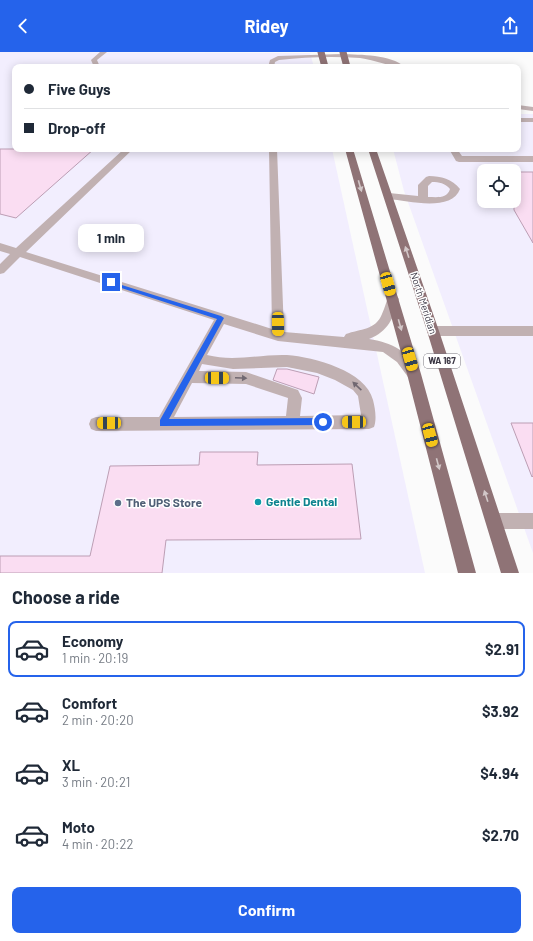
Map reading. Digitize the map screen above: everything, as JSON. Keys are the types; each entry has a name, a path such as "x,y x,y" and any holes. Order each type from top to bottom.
{"main road":[{"path":"321,52 324,64"},
{"path":"343,52 346,64"},
{"name":"WA 167","path":"350,152 414,374 467,573"},
{"name":"North Meridian","path":"373,152 433,331 510,573"}],"lane":[{"path":"96,64 94,60 104,52"},
{"path":"272,64 272,61 278,58 350,56 381,59 394,64"},
{"path":"521,107 533,109"},
{"path":"521,120 533,120"},
{"path":"0,270 126,152"},
{"path":"273,152 278,336"},
{"path":"455,152 459,159 533,159"},
{"path":"389,196 423,199"},
{"path":"0,247 278,336 370,344 386,347 402,358 414,374"},
{"path":"323,340 364,336 373,332 386,323 393,299"},
{"path":"163,423 221,318"},
{"path":"433,331 533,331"},
{"path":"96,424 369,422 364,394 359,387 340,376 289,361 227,365 199,358"},
{"path":"188,377 246,378 258,380 293,394 295,398 292,422"},
{"path":"494,521 533,521"}],"shaded area":[{"path":"0,52 310,53 313,64 12,64 12,152 333,152 425,573 0,573"},
{"path":"521,114 533,114 533,553 404,191 394,152 521,152"}],"building":[{"path":"0,149 12,149 12,152 91,152 16,218 0,214"},
{"path":"521,172 533,172 533,243 514,208 521,208"},
{"path":"277,369 287,369 319,377 314,394 273,380"},
{"path":"511,423 533,423 532,477"},
{"path":"200,452 258,452 257,465 352,464 361,539 166,540 162,573 0,573 0,556 90,556 110,466 199,465"}],"place":[{"name":"Gentle Dental","path":"258,502"},
{"name":"The UPS Store","path":"118,503"}],"route":[{"path":"111,282 221,318 163,423 323,422"}]}
